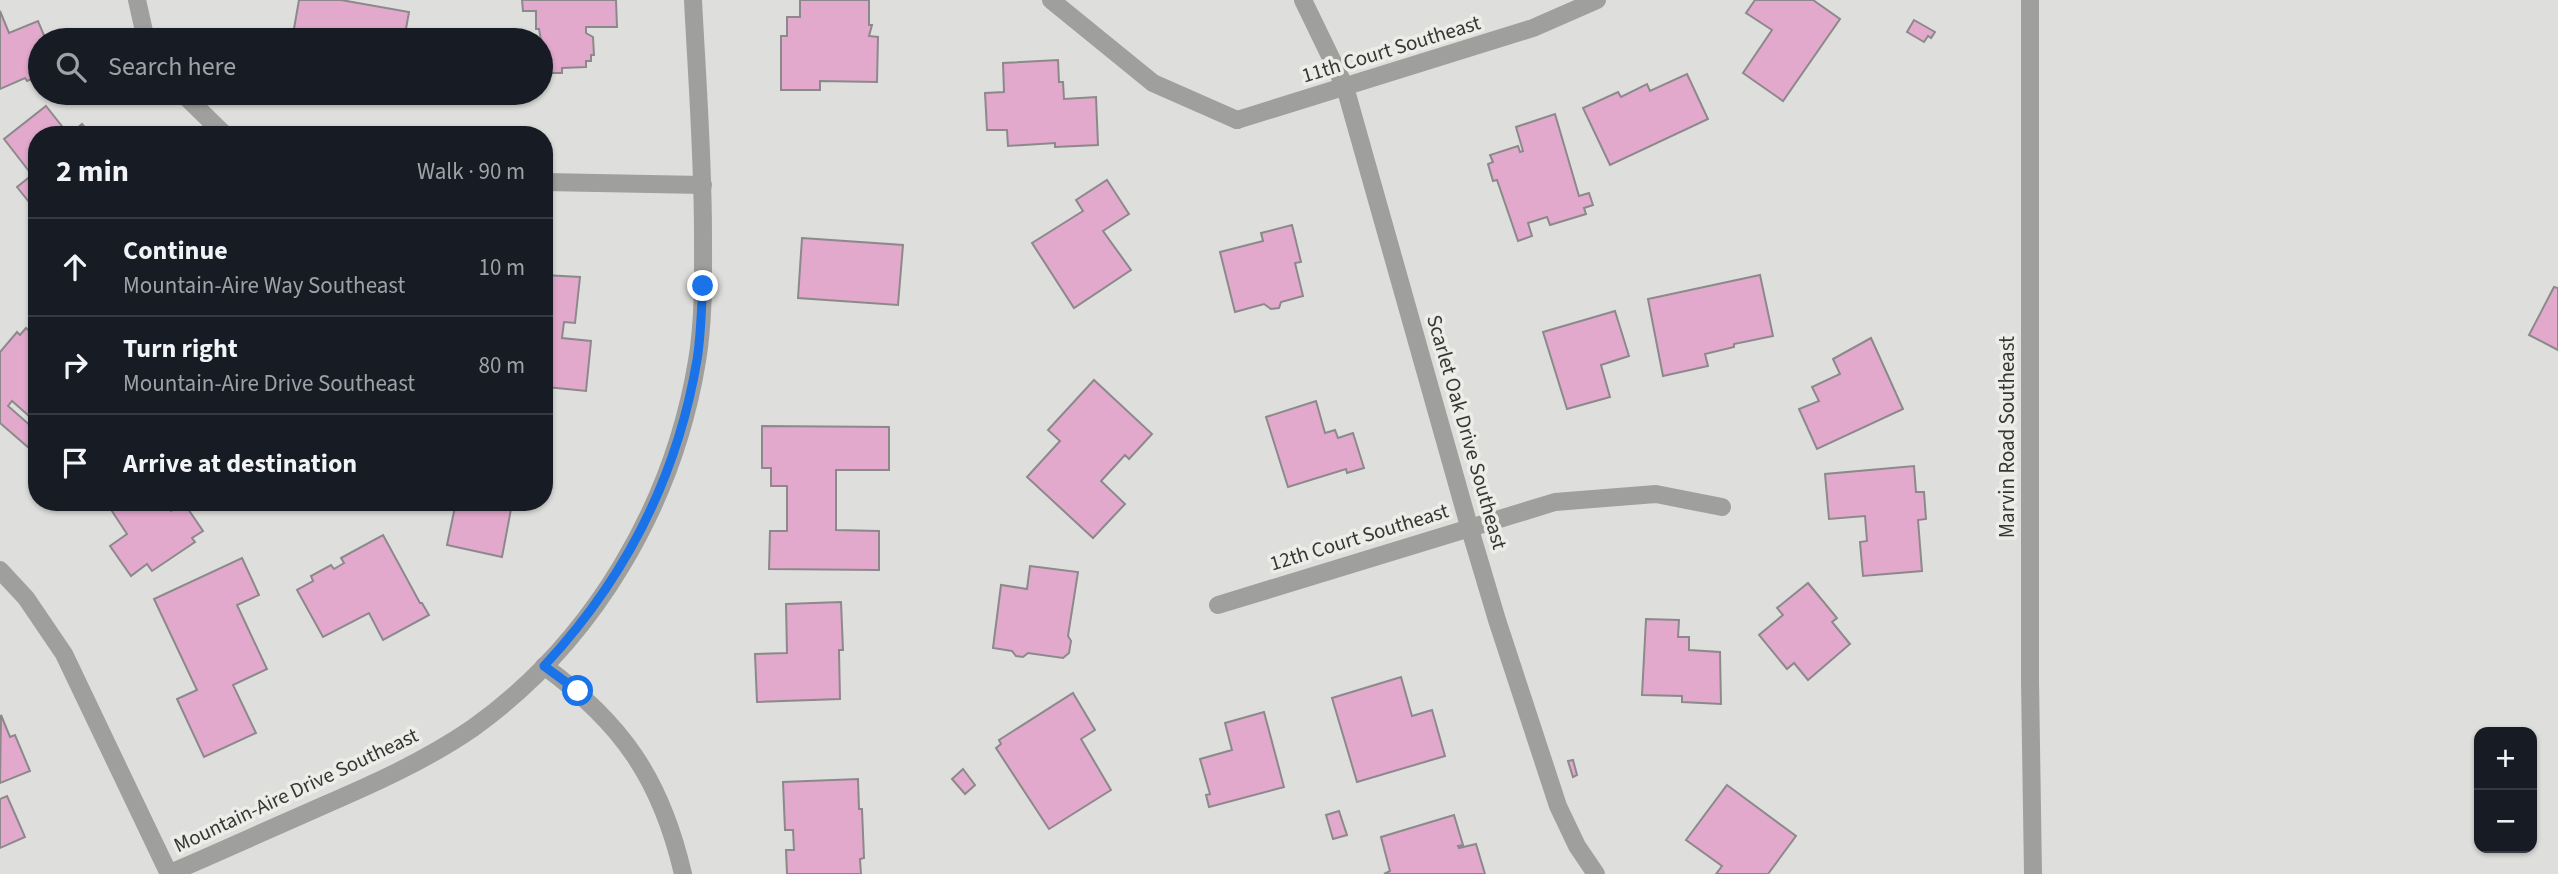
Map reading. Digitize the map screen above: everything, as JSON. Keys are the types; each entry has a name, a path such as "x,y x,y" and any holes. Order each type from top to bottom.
{"street":[{"path":"136,0 143,28"},
{"name":"Mountain-Aire Drive Southeast","path":"169,874 405,769 471,729 502,706 544,666 570,638 617,576 653,508 680,435 697,360 703,286 703,185 693,0"},
{"name":"11th Court Southeast","path":"1051,0 1153,83 1237,120 1533,28 1597,0"},
{"name":"Scarlet Oak Drive Southeast","path":"1303,0 1345,87 1469,526 1558,806 1577,846 1596,874"},
{"name":"Marvin Road Southeast","path":"2030,0 2029,681 2033,874"},
{"path":"194,105 216,126"},
{"path":"553,182 703,185"},
{"name":"12th Court Southeast","path":"1218,605 1469,526 1555,502 1656,494 1722,507"},
{"path":"0,570 26,598 64,654 169,874"},
{"path":"544,666 610,722 637,757 659,796 674,837 683,874"}],"building":[{"path":"299,0 341,0 409,12 406,28 294,28"},
{"path":"522,0 616,0 617,27 586,27 586,33 593,37 594,55 591,55 591,61 586,61 586,67 562,68 562,73 553,73 553,28 536,28 536,11 523,11"},
{"path":"800,0 869,0 869,25 872,25 869,36 878,37 877,82 820,81 820,90 781,90 781,36 787,36 787,17 800,17"},
{"path":"1755,0 1813,0 1840,19 1783,101 1743,73 1772,30 1746,13"},
{"path":"0,11 9,33 38,21 41,28 28,28 28,81 25,78 0,89"},
{"path":"1914,20 1935,32 1931,38 1928,36 1924,42 1907,32"},
{"path":"1058,60 1059,82 1063,82 1064,99 1096,97 1098,145 1055,147 1055,143 1008,146 1007,130 987,130 985,93 1004,92 1003,63"},
{"path":"1687,74 1708,119 1610,165 1583,108 1618,92 1621,97 1647,84 1650,91"},
{"path":"46,106 62,126 28,126 28,170 4,139"},
{"path":"1555,114 1579,196 1589,193 1593,205 1584,208 1586,214 1550,225 1547,217 1528,223 1532,236 1518,241 1497,180 1493,181 1488,164 1493,162 1490,155 1518,146 1520,152 1523,151 1516,127"},
{"path":"28,178 28,201 17,187"},
{"path":"1107,180 1129,214 1103,231 1131,270 1074,308 1032,243 1083,211 1076,200"},
{"path":"1292,225 1301,262 1295,263 1303,296 1281,302 1279,308 1271,309 1264,304 1235,312 1220,252 1263,241 1261,233"},
{"path":"802,238 903,245 898,305 798,298"},
{"path":"1760,275 1773,336 1734,344 1734,347 1705,354 1708,366 1663,376 1648,299"},
{"path":"553,276 580,277 575,323 564,322 562,338 591,341 586,391 553,388"},
{"path":"2554,287 2558,288 2558,350 2529,335"},
{"path":"1615,311 1629,356 1601,365 1610,397 1567,409 1543,332"},
{"path":"26,328 28,330 28,415 12,401 8,406 28,424 28,447 0,423 0,352 17,332 20,335"},
{"path":"1871,338 1903,409 1817,449 1799,409 1819,401 1812,387 1840,374 1833,359"},
{"path":"1094,380 1152,434 1129,459 1125,455 1101,481 1125,504 1093,538 1027,477 1060,441 1048,430"},
{"path":"1316,401 1325,433 1335,430 1338,438 1353,433 1364,468 1347,473 1346,469 1288,487 1266,417"},
{"path":"762,426 889,427 889,470 836,470 836,530 879,531 879,570 769,569 770,531 787,531 787,486 771,486 771,468 762,468"},
{"path":"1914,466 1916,492 1924,492 1926,519 1918,520 1922,571 1863,576 1860,542 1867,541 1865,516 1829,519 1825,474"},
{"path":"112,511 189,511 203,531 192,538 195,542 152,571 147,564 131,576 110,546 127,534"},
{"path":"454,511 511,511 502,557 447,545"},
{"path":"383,535 429,615 383,640 369,613 323,637 297,590 313,581 311,576 331,565 334,569 344,563 341,558"},
{"path":"242,558 259,595 237,605 267,669 233,685 256,733 204,757 177,699 197,690 154,599"},
{"path":"1030,566 1078,572 1068,636 1071,641 1069,653 1063,658 1028,653 1023,657 1016,656 1012,651 993,648 1001,585 1027,589"},
{"path":"1808,583 1837,618 1832,622 1850,644 1808,680 1794,663 1787,669 1759,635 1783,615 1777,608"},
{"path":"841,602 843,650 839,650 840,699 757,702 755,654 787,653 786,604"},
{"path":"1646,619 1679,620 1678,637 1689,637 1689,650 1720,652 1721,704 1682,702 1682,696 1642,695"},
{"path":"1401,677 1412,716 1432,710 1445,756 1357,782 1332,698"},
{"path":"1073,693 1095,730 1081,739 1111,790 1049,829 996,748 1001,744 999,740"},
{"path":"1264,712 1284,787 1209,807 1206,795 1210,794 1200,759 1232,750 1225,723"},
{"path":"1,715 10,737 15,735 30,771 0,783"},
{"path":"1573,760 1577,775 1573,777 1568,761"},
{"path":"963,769 975,785 965,794 952,779"},
{"path":"858,779 864,858 860,859 861,874 787,874 786,850 794,850 793,830 785,830 783,782"},
{"path":"1727,785 1796,836 1768,874 1716,874 1722,866 1686,840"},
{"path":"7,796 25,837 0,848 0,799"},
{"path":"1339,811 1347,835 1333,839 1326,815"},
{"path":"1454,815 1463,845 1458,846 1459,848 1476,844 1485,874 1384,874 1390,871 1381,837"}],"route":[{"path":"578,691 544,666 570,638 617,576 653,508 680,435 697,360 703,286"}]}
